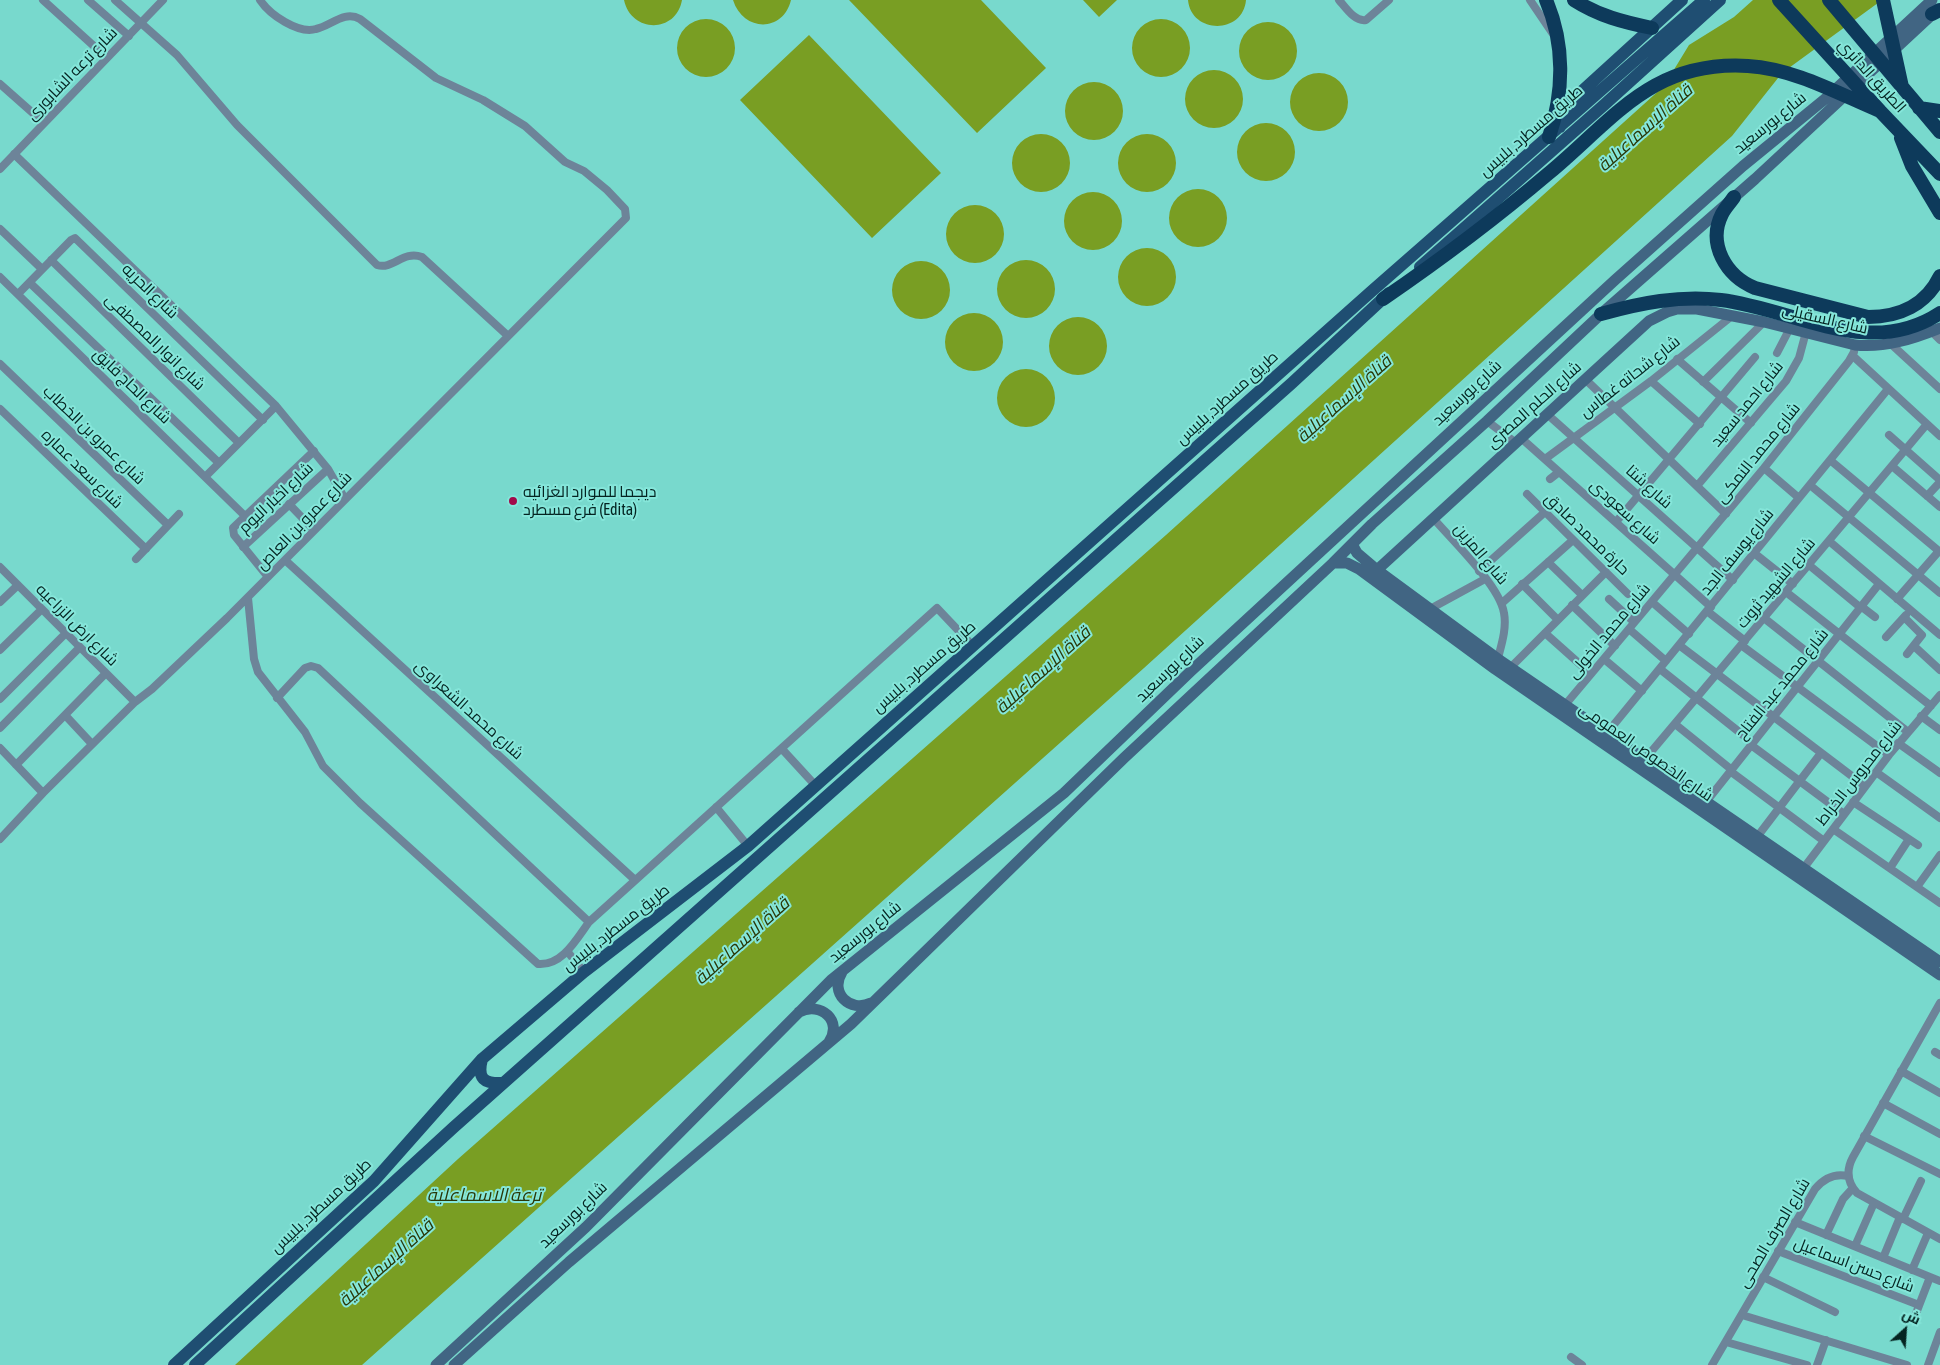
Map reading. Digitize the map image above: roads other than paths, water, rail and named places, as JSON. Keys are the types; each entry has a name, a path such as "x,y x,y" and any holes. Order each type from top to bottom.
{"highway":[{"path":"1546,0 1558,39 1561,67 1560,95 1549,137"},
{"path":"1574,0 1591,11 1612,19 1652,28"},
{"name":"الطريق الدائري","path":"1779,0 1940,174"},
{"name":"الطريق الدائري","path":"1829,0 1940,132"},
{"path":"1883,0 1903,90"},
{"path":"1383,299 1425,270 1550,173 1622,107 1644,91 1675,77 1707,68 1761,67 1788,73 1880,111"},
{"path":"1919,108 1940,111"},
{"path":"1900,132 1912,166 1940,213"},
{"path":"1734,197 1720,219 1717,234 1719,250 1725,264 1734,276 1754,288 1868,317 1876,317 1894,314 1918,303 1932,291 1940,276"},
{"path":"1601,314 1656,301 1677,299 1720,300 1762,308 1849,332 1874,334 1912,327 1940,313"}],"main road":[{"path":"1560,127 1562,115 1569,103 1682,0"},
{"name":"طريق مسطرد, بلبيس","path":"174,1365 374,1181 482,1059 584,972 748,846 1373,290 1704,0"},
{"name":"طريق مسطرد, بلبيس","path":"195,1365 503,1083 1284,390 1383,299 1604,106 1720,0"},
{"name":"شارع بورسعيد","path":"436,1365 579,1233 843,970 1064,793 1191,671 1615,280 1775,140 1936,8"},
{"name":"شارع بورسعيد","path":"454,1365 591,1243 828,1044 1117,765 1333,564 1382,514 1487,421 1601,314 1734,197 1936,8"},
{"path":"1775,140 1785,150"},
{"name":"شارع الحلم المصرى","path":"1377,570 1648,321 1677,309 1687,308 1732,316"},
{"name":"شارع السقيلى","path":"1732,316 1806,332 1854,350 1891,344 1935,330"},
{"name":"شارع الخصوص العمومى","path":"1352,544 1357,553 1377,570 1496,664 1510,668 1607,733 1757,838 1940,962"},
{"name":"شارع الخصوص العمومى","path":"1333,564 1340,562 1353,565 1940,975"},
{"path":"843,970 838,983 841,996 851,1005 865,1006 871,1003"},
{"path":"799,1012 812,1008 825,1013 830,1018 833,1031 828,1044"},
{"path":"482,1059 481,1077 487,1082 503,1083"}],"street":[{"path":"44,0 106,57"},
{"path":"88,0 129,36"},
{"path":"115,0 177,56 237,125 377,265 388,266 409,255 422,257 507,335"},
{"name":"شارع ترعه الشابورى","path":"0,169 43,122 163,0"},
{"name":"شارع عمرو بن العاص","path":"0,839 43,792 135,702 152,689 248,598 507,335 624,220 627,213 590,176 565,162 525,126 483,100 436,78 360,19 350,16 343,17 317,29 305,30 283,20 270,11 260,0"},
{"path":"1341,1 1359,21 1366,20 1388,0"},
{"path":"1530,0 1558,39"},
{"path":"0,84 43,122"},
{"path":"14,154 276,406 328,469 345,499"},
{"path":"0,229 42,269"},
{"name":"شارع الحريه","path":"18,294 71,240 76,240 263,420"},
{"name":"شارع انوار المصطفى","path":"51,260 239,442"},
{"name":"شارع الحاج فايق","path":"0,277 245,516"},
{"path":"30,283 219,463"},
{"name":"شارع شحاته غطاس","path":"1545,459 1651,381 1732,316"},
{"path":"1703,382 1764,322"},
{"path":"1777,353 1790,328"},
{"path":"1935,330 1940,340"},
{"name":"شارع احمد سعيد","path":"1697,486 1791,374 1806,332"},
{"path":"1891,344 1940,388"},
{"path":"1854,350 1888,388 1940,436"},
{"name":"شارع محمد النمكى","path":"1675,574 1764,468 1854,350"},
{"path":"1616,522 1755,357"},
{"path":"1677,359 1751,423"},
{"name":"شارع عمرو بن الخطاب","path":"0,364 168,526"},
{"path":"1585,380 1726,514"},
{"path":"1651,381 1700,424"},
{"name":"شارع يوسف الجد","path":"1607,733 1888,388"},
{"path":"206,476 276,406"},
{"name":"شارع سعد عماره","path":"0,408 146,549"},
{"name":"شارع شتا","path":"1547,414 1732,580"},
{"name":"شارع سعودى","path":"1487,421 1519,440 1545,459 1675,574 1743,643 1797,688 1889,755"},
{"name":"شارع الشهيد ثروت","path":"1645,759 1927,424"},
{"path":"1889,435 1940,481 1927,496"},
{"path":"268,578 232,532 245,516 314,451"},
{"path":"1830,460 1939,551 1897,599"},
{"path":"1892,466 1940,507"},
{"path":"1764,468 1800,498"},
{"name":"شارع اخبار اليوم","path":"243,547 328,469"},
{"path":"1550,479 1559,472"},
{"path":"1810,485 1940,593"},
{"name":"حارة محمد صادق","path":"1527,494 1628,594"},
{"path":"289,504 314,530"},
{"path":"1479,571 1545,512"},
{"path":"136,559 179,514"},
{"name":"شارع المزين","path":"1433,518 1485,578 1502,603 1505,622 1496,664"},
{"path":"1502,603 1573,540"},
{"path":"1828,541 1940,635"},
{"path":"1754,553 1793,584"},
{"name":"شارع محمد الشعراوى","path":"285,560 634,880"},
{"path":"1548,562 1582,595"},
{"path":"1809,565 1875,617"},
{"name":"شارع ارض الزراعيه","path":"0,567 135,702"},
{"path":"1510,668 1606,572"},
{"name":"شارع محمد الخولى","path":"1565,705 1675,574"},
{"path":"1430,610 1485,578"},
{"path":"1522,584 1558,620"},
{"name":"شارع محمد عبد الفتاح","path":"1706,802 1880,584"},
{"path":"0,602 18,585"},
{"path":"1786,592 1931,706"},
{"path":"248,598 255,665 258,672 305,732 324,766 538,964 547,965 567,951 589,922 634,880 937,608 973,646"},
{"path":"1609,599 1666,661"},
{"path":"1652,602 1689,634"},
{"path":"1572,605 1615,646"},
{"path":"0,650 42,609"},
{"path":"1886,638 1910,610"},
{"path":"1904,617 1922,634 1907,654"},
{"path":"1764,618 1908,732"},
{"path":"0,698 66,633"},
{"path":"1544,633 1591,674"},
{"path":"1679,645 1865,786"},
{"path":"1914,646 1940,670"},
{"path":"0,728 80,648"},
{"path":"1604,658 1642,691"},
{"path":"277,698 306,668 311,666 318,668 589,922"},
{"path":"1660,669 1752,744 1844,814"},
{"path":"16,765 106,673"},
{"name":"شارع محروس الخراط","path":"1803,869 1889,755 1940,695"},
{"path":"65,715 92,744"},
{"path":"1921,716 1940,730"},
{"path":"1675,724 1779,808 1824,841"},
{"path":"1898,744 1940,773"},
{"path":"0,748 43,792"},
{"path":"782,749 815,786"},
{"path":"1757,838 1821,753"},
{"path":"1876,772 1940,818"},
{"path":"1853,802 1918,845"},
{"path":"716,807 748,846"},
{"path":"1833,829 1940,903"},
{"path":"1890,868 1909,839"},
{"path":"1917,887 1940,855"},
{"path":"567,951 584,972"},
{"path":"1940,1003 1937,1013 1864,1136 1850,1163 1848,1176 1853,1188 1858,1193 1940,1239"},
{"path":"1901,1071 1940,1093"},
{"path":"1883,1103 1940,1134"},
{"path":"1864,1136 1940,1174"},
{"name":"شارع الصرف الصحى","path":"1712,1365 1818,1184 1836,1175 1848,1176"},
{"path":"1883,1258 1901,1218 1921,1181"},
{"path":"1826,1235 1843,1198 1853,1188"},
{"path":"1855,1246 1874,1203"},
{"path":"1795,1222 1940,1281"},
{"path":"1912,1270 1928,1233"},
{"name":"شارع حسن اسماعيل","path":"1778,1251 1919,1305"},
{"path":"1763,1277 1835,1312"},
{"path":"1915,1316 1930,1277"},
{"path":"1742,1314 1907,1365"},
{"path":"1928,1365 1940,1332"},
{"path":"1817,1365 1826,1340"},
{"path":"1726,1342 1807,1365"},
{"path":"1572,1357 1582,1365"}],"water":[{"path":"624,0 682,0 678,11 671,19 663,24 653,25 635,19 628,11"},
{"path":"733,0 791,0 787,11 780,18 772,23 763,24 754,23 745,18 738,11"},
{"path":"849,0 981,0 1046,68 977,133"},
{"path":"1083,0 1117,0 1099,17"},
{"path":"1188,0 1246,0 1243,11 1236,20 1217,26 1207,24 1198,19 1191,11"},
{"name":"ترعة الاسماعلية","path":"1753,0 1882,0 1782,73 1732,136 1144,668 362,1365 235,1365 458,1159 1166,535 1664,86 1689,45 1734,17"},
{"path":"706,19 717,21 730,32 735,48 733,59 722,72 706,77 695,75 682,64 677,48 679,37 690,24"},
{"path":"1161,19 1172,21 1185,32 1190,48 1188,59 1177,72 1161,77 1150,75 1137,64 1132,48 1134,37 1145,24"},
{"path":"1268,22 1279,24 1292,35 1297,51 1295,62 1284,75 1268,80 1257,78 1244,67 1239,51 1241,40 1252,27"},
{"path":"809,35 941,173 872,238 740,100"},
{"path":"1214,70 1225,72 1238,83 1243,99 1241,110 1230,123 1214,128 1203,126 1190,115 1185,99 1187,88 1198,75"},
{"path":"1319,73 1330,75 1343,86 1348,102 1346,113 1335,126 1319,131 1308,129 1295,118 1290,102 1292,91 1303,78"},
{"path":"1094,82 1105,84 1118,95 1123,111 1121,122 1110,135 1094,140 1083,138 1070,127 1065,111 1067,100 1078,87"},
{"path":"1266,123 1277,125 1290,136 1295,152 1293,163 1282,176 1266,181 1255,179 1242,168 1237,152 1239,141 1250,128"},
{"path":"1041,134 1052,136 1065,147 1070,163 1068,174 1057,187 1041,192 1030,190 1017,179 1012,163 1014,152 1025,139"},
{"path":"1147,134 1158,136 1171,147 1176,163 1174,174 1163,187 1147,192 1136,190 1123,179 1118,163 1120,152 1131,139"},
{"path":"1198,189 1209,191 1222,202 1227,218 1225,229 1214,242 1198,247 1187,245 1174,234 1169,218 1171,207 1182,194"},
{"path":"1093,192 1104,194 1117,205 1122,221 1120,232 1109,245 1093,250 1082,248 1069,237 1064,221 1066,210 1077,197"},
{"path":"975,205 986,207 999,218 1004,234 1002,245 991,258 975,263 964,261 951,250 946,234 948,223 959,210"},
{"path":"1147,248 1158,250 1171,261 1176,277 1174,288 1163,301 1147,306 1136,304 1123,293 1118,277 1120,266 1131,253"},
{"path":"1026,260 1037,262 1050,273 1055,289 1053,300 1042,313 1026,318 1015,316 1002,305 997,289 999,278 1010,265"},
{"path":"921,261 932,263 945,274 950,290 948,301 937,314 921,319 910,317 897,306 892,290 894,279 905,266"},
{"path":"974,313 985,315 998,326 1003,342 1001,353 990,366 974,371 963,369 950,358 945,342 947,331 958,318"},
{"path":"1078,317 1089,319 1102,330 1107,346 1105,357 1094,370 1078,375 1067,373 1054,362 1049,346 1051,335 1062,322"},
{"path":"1026,369 1037,371 1050,382 1055,398 1053,409 1042,422 1026,427 1015,425 1002,414 997,398 999,387 1010,374"}],"place":[{"name":"ديجما للموارد الغزائيه فرع مسطرد (Edita)","path":"513,501"}],"water label":[{"name":"قناة الإسماعيلية","path":"1645,128"},
{"name":"قناة الإسماعيلية","path":"1344,399"},
{"name":"قناة الإسماعيلية","path":"1043,670"},
{"name":"قناة الإسماعيلية","path":"742,941"},
{"name":"قناة الإسماعيلية","path":"386,1263"}]}
